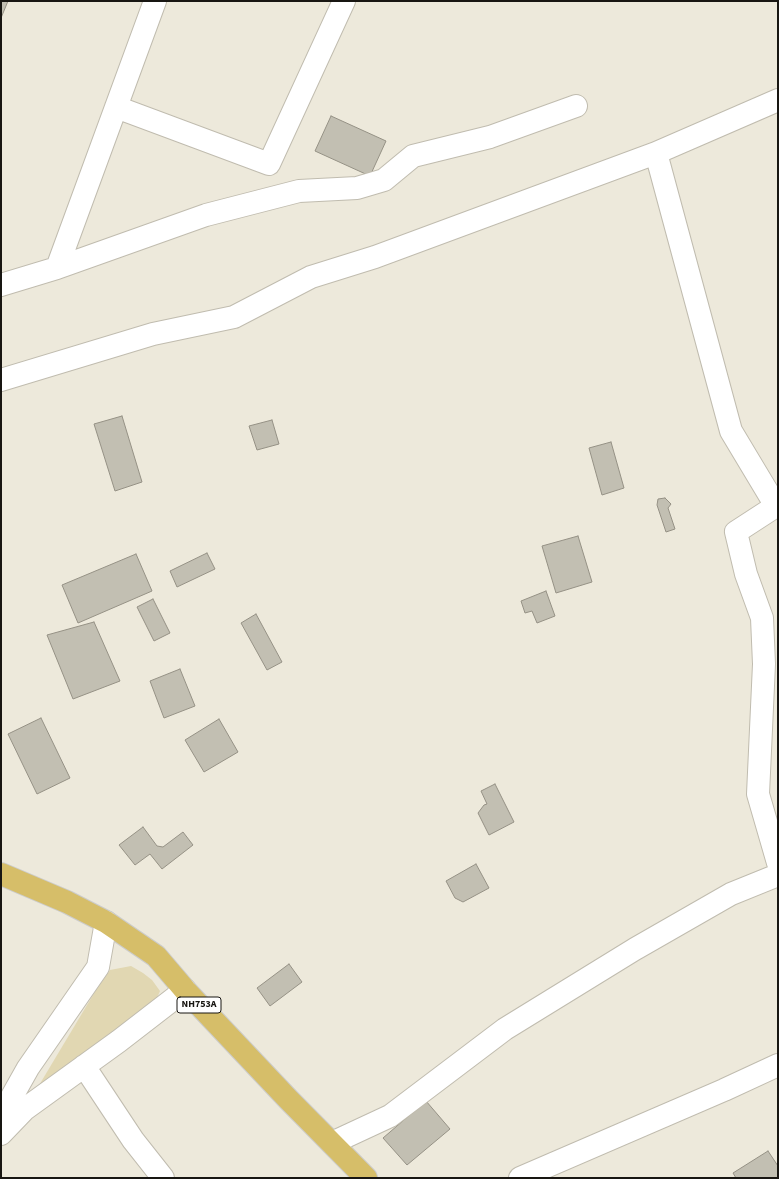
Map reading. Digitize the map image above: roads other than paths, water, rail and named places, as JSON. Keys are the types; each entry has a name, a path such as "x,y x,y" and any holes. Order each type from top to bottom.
{"highway":[{"name":"NH753A","path":"1,874 67,902 106,922 156,956 185,990 288,1099 366,1178"}],"street":[{"path":"56,268 155,1"},
{"path":"278,197 269,164 344,1"},
{"path":"1,380 153,334 234,317 311,277 374,257 656,152 778,100"},
{"path":"1,285 56,268 206,215 299,191 357,188 384,180 413,156 490,137 576,106"},
{"path":"116,107 269,164"},
{"path":"656,152 731,431 777,505 736,532 746,574 762,618 764,664 758,794 778,863"},
{"path":"332,1143 390,1116 505,1029 635,949 731,894 778,875"},
{"path":"1,1116 28,1068 98,967 106,922"},
{"path":"1,1134 25,1108 84,1066 185,990"},
{"path":"520,1178 778,1065"},
{"path":"84,1066 134,1140 163,1178"}]}
